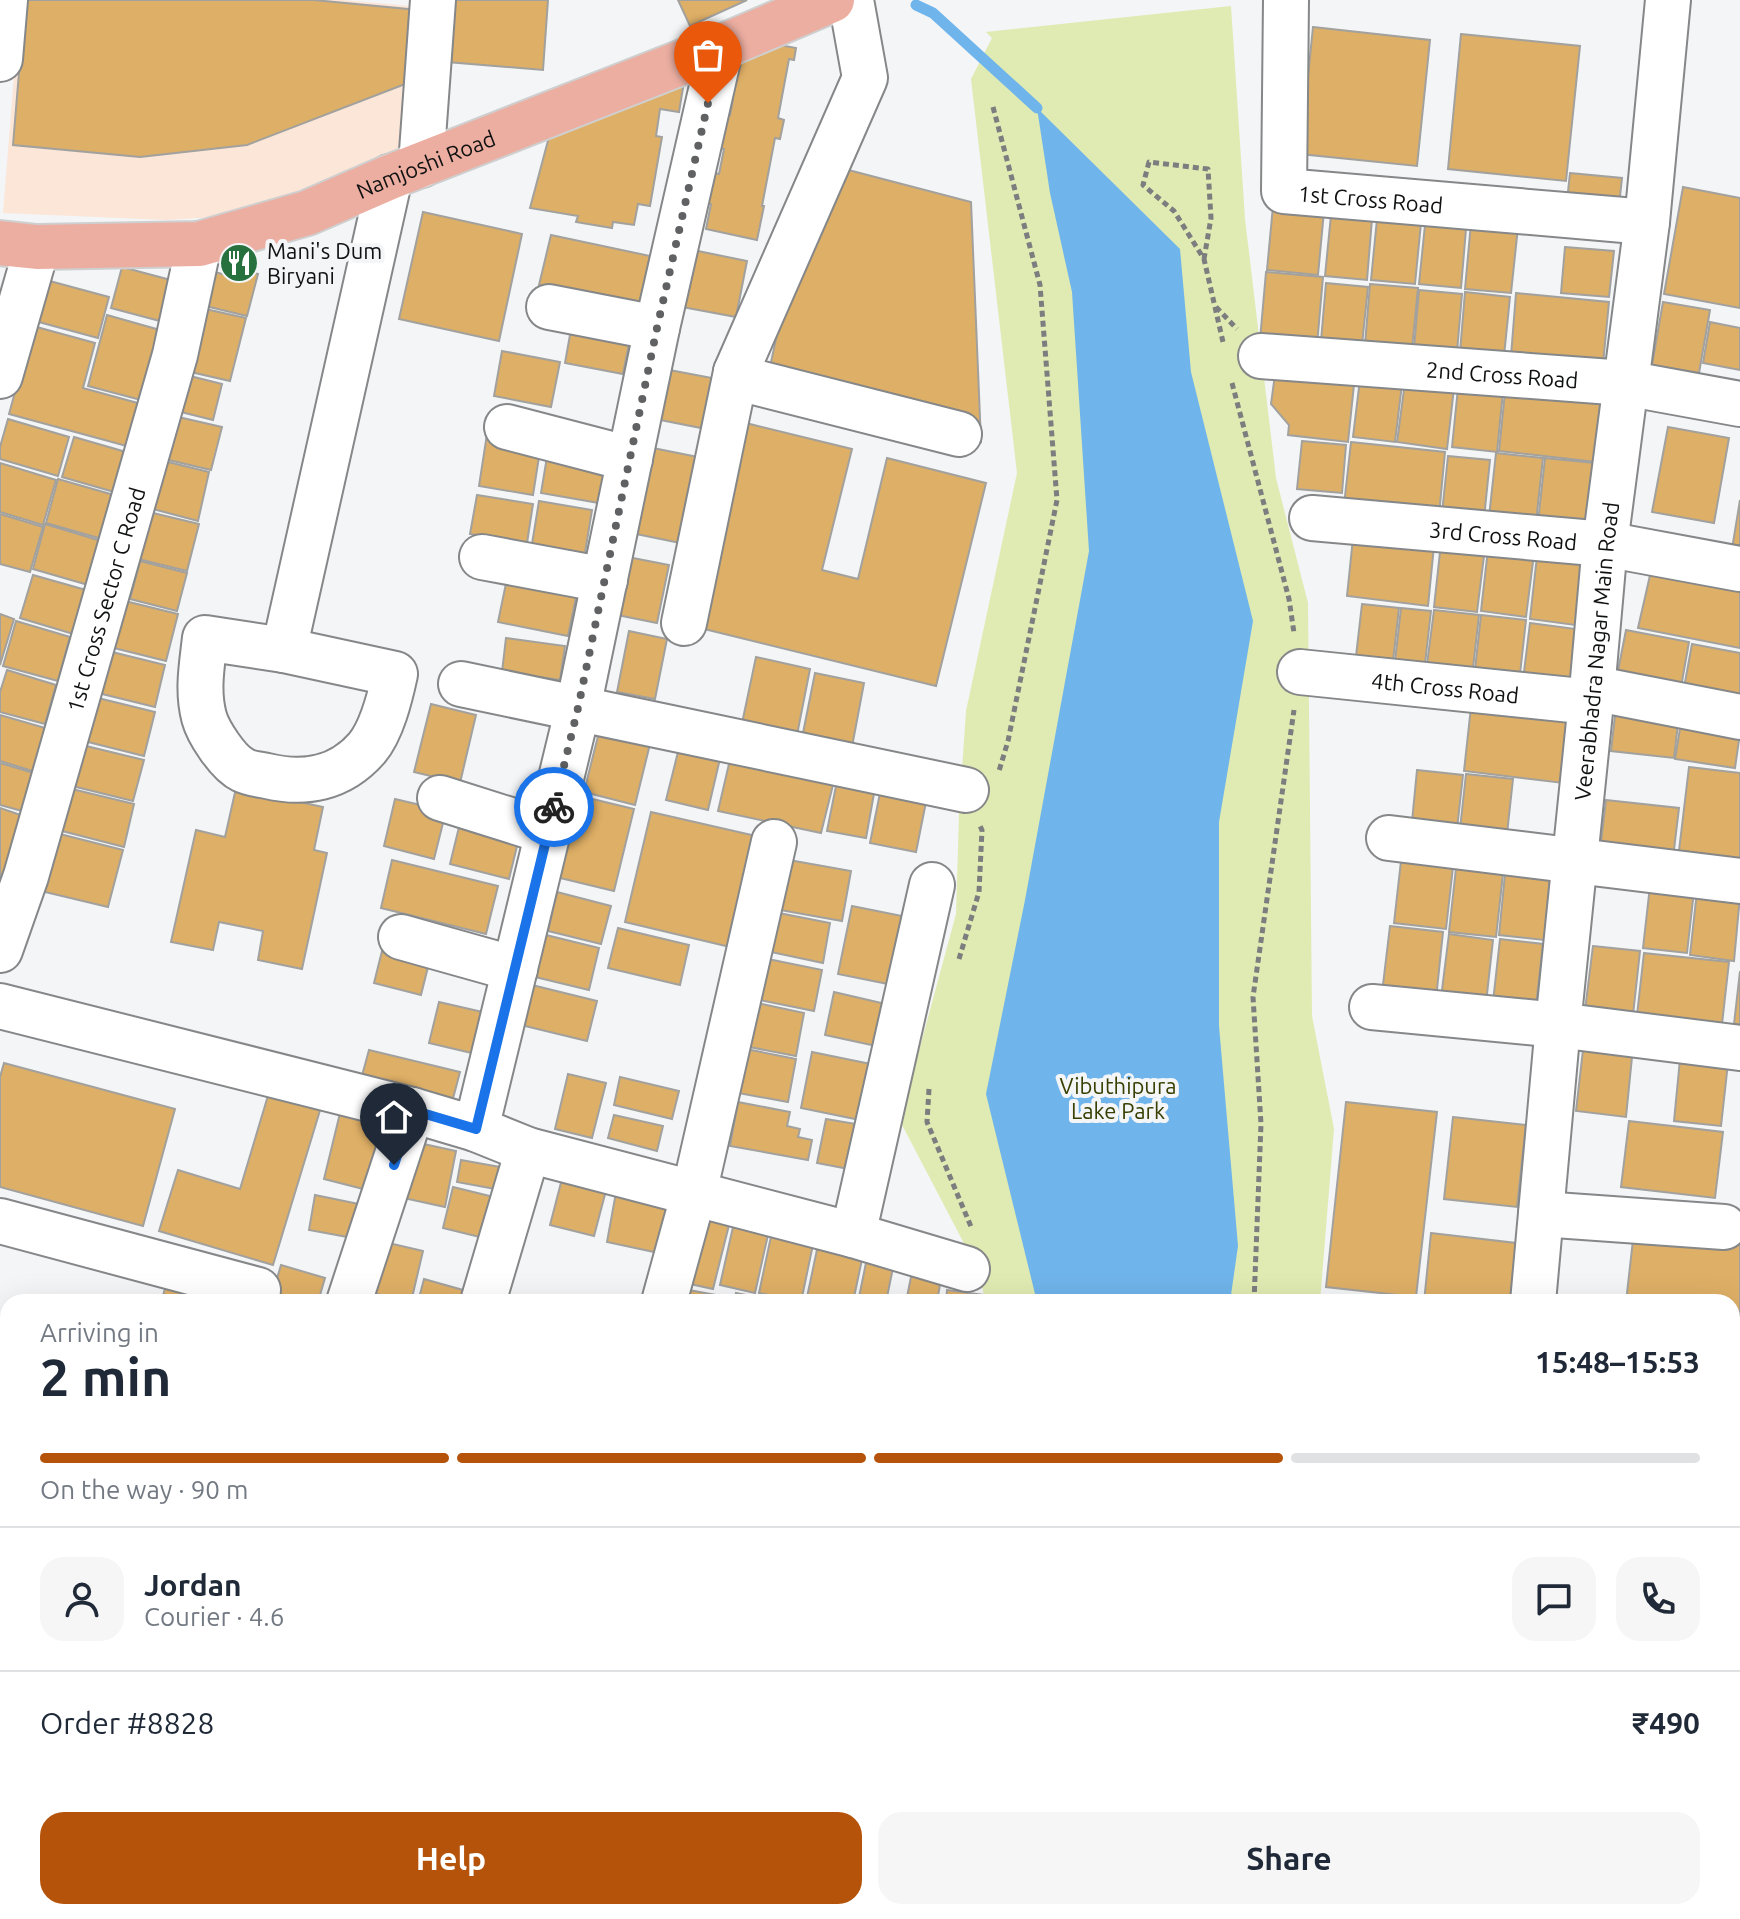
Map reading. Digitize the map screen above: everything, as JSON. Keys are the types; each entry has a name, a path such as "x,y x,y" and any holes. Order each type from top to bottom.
{"main road":[{"name":"Namjoshi Road","path":"19,245 199,244 307,213 832,0"}],"street":[{"path":"0,59 5,0"},
{"path":"284,650 406,171 433,0"},
{"path":"684,623 736,372 865,78 851,0"},
{"name":"1st Cross Road","path":"1286,0 1284,191 1647,222"},
{"name":"Veerabhadra Nagar Main Road","path":"1534,1294 1605,544 1647,222 1668,0"},
{"path":"476,1129 578,708 657,328 721,47"},
{"name":"1st Cross Sector C Road","path":"0,950 26,876 171,370 199,244"},
{"path":"0,376 19,245"},
{"path":"549,307 657,328"},
{"name":"2nd Cross Road","path":"1239,362 1625,383 1740,404"},
{"path":"736,372 746,380 959,434"},
{"path":"507,427 630,459"},
{"name":"3rd Cross Road","path":"1312,518 1605,544 1740,569"},
{"path":"482,557 605,580"},
{"path":"205,638 284,650 395,674 387,709 367,747 338,773 310,781 241,770 224,753 205,720 199,690 205,638"},
{"name":"4th Cross Road","path":"1300,672 1591,695 1740,717"},
{"path":"461,684 578,708 982,805"},
{"path":"440,798 548,832"},
{"path":"1389,838 1740,881"},
{"path":"666,1294 694,1193 774,842"},
{"path":"853,1235 932,885"},
{"path":"401,937 515,969"},
{"path":"0,1006 412,1110 476,1129 528,1150 853,1235 971,1253"},
{"path":"1372,1007 1558,1025 1740,1048"},
{"path":"352,1294 412,1110"},
{"path":"485,1294 528,1150"},
{"path":"1541,1214 1724,1227"},
{"path":"0,1221 258,1290"}],"path":[{"path":"958,964 979,892 982,805 1008,741 1057,500 1040,285 993,107"},
{"path":"1204,259 1211,218 1208,169 1149,162 1143,185 1174,211 1204,259 1239,362 1289,599 1300,672 1253,997 1261,1124 1254,1294"},
{"path":"930,1079 927,1122 971,1253"}],"shaded area":[{"path":"20,0 343,0 422,7 410,147 235,216 166,220 3,213"}],"green space":[{"name":"Vibuthipura Lake Park","path":"1231,6 1245,219 1276,478 1308,603 1312,1016 1334,1129 1321,1294 984,1294 980,1274 900,1121 956,914 966,711 1017,473 971,79 992,38 986,32"}],"water":[{"path":"1037,108 1180,249 1191,372 1253,621 1219,822 1219,1026 1238,1246 1231,1294 1035,1294 986,1094 1089,551 1072,292 1050,193"}],"building":[{"path":"25,0 314,0 418,10 413,81 247,145 140,157 13,145"},
{"path":"453,0 548,0 543,70 447,62"},
{"path":"678,0 747,0 690,26"},
{"path":"1313,27 1430,40 1417,166 1300,154"},
{"path":"1461,34 1580,46 1566,181 1448,169"},
{"path":"769,43 796,48 794,60 789,59 778,118 784,120 780,139 775,138 757,240 706,229 711,204 702,203 708,172 719,174 724,149 710,146 717,112 730,115 733,99 725,97 734,52"},
{"path":"687,64 679,112 660,109 656,136 662,137 650,206 638,204 634,225 613,222 612,228 576,222 578,216 530,208 557,107"},
{"path":"814,161 971,202 981,442 764,395"},
{"path":"1570,173 1622,178 1619,206 1567,201"},
{"path":"1683,187 1740,198 1740,308 1664,294"},
{"path":"1273,206 1324,211 1318,275 1267,270"},
{"path":"423,212 522,234 499,341 399,319"},
{"path":"1331,215 1372,219 1367,280 1325,276"},
{"path":"1377,219 1421,223 1415,284 1371,280"},
{"path":"1471,223 1518,227 1511,293 1465,289"},
{"path":"1425,225 1466,229 1461,288 1419,284"},
{"path":"551,235 650,256 639,307 539,285"},
{"path":"1565,247 1614,251 1609,297 1561,293"},
{"path":"693,250 747,261 736,317 682,307"},
{"path":"122,267 182,283 171,324 111,308"},
{"path":"233,267 258,274 247,316 201,305 210,271 231,276"},
{"path":"1266,272 1323,277 1317,345 1260,340"},
{"path":"46,280 109,297 98,338 35,321"},
{"path":"1326,283 1368,287 1362,345 1321,341"},
{"path":"1370,284 1418,288 1412,349 1365,344"},
{"path":"1419,290 1462,294 1457,352 1414,348"},
{"path":"1465,292 1510,297 1504,356 1460,352"},
{"path":"1516,293 1609,302 1603,364 1511,356"},
{"path":"1663,302 1710,310 1699,373 1652,365"},
{"path":"201,308 246,318 230,381 186,371"},
{"path":"107,315 160,330 141,400 88,386"},
{"path":"573,318 632,329 623,374 565,363"},
{"path":"1710,322 1740,328 1740,370 1703,363"},
{"path":"33,326 95,343 83,388 145,405 134,448 9,414"},
{"path":"502,351 560,362 551,407 494,396"},
{"path":"1276,367 1355,375 1348,442 1288,435 1289,425 1271,404"},
{"path":"659,368 712,378 701,428 650,418"},
{"path":"186,375 222,384 213,420 177,411"},
{"path":"1360,379 1402,384 1395,442 1353,437"},
{"path":"1405,382 1454,388 1447,449 1397,442"},
{"path":"1458,388 1503,392 1497,452 1452,447"},
{"path":"1505,392 1602,402 1596,462 1499,451"},
{"path":"174,416 222,427 211,470 164,459"},
{"path":"8,419 69,437 58,476 0,459"},
{"path":"746,423 852,449 822,570 858,579 887,458 986,483 936,686 696,627"},
{"path":"1668,427 1729,438 1714,523 1652,512"},
{"path":"487,434 541,444 533,495 479,486"},
{"path":"74,437 133,454 121,494 62,477"},
{"path":"1302,441 1346,445 1342,493 1297,489"},
{"path":"1351,442 1445,452 1439,515 1344,505"},
{"path":"648,447 713,460 695,546 631,533"},
{"path":"548,451 607,461 599,503 541,493"},
{"path":"1496,453 1543,458 1536,522 1489,517"},
{"path":"1448,456 1490,460 1484,518 1442,513"},
{"path":"1545,458 1595,463 1589,527 1538,522"},
{"path":"164,461 209,472 198,521 153,509"},
{"path":"0,463 56,480 43,525 0,512"},
{"path":"58,479 121,497 109,541 46,523"},
{"path":"477,495 533,504 527,543 470,534"},
{"path":"1740,500 1740,551 1732,549"},
{"path":"539,501 592,510 585,553 532,544"},
{"path":"149,512 199,524 187,571 138,559"},
{"path":"0,514 43,527 30,572 0,564"},
{"path":"45,524 108,543 95,587 33,569"},
{"path":"1353,538 1434,546 1428,606 1347,596"},
{"path":"1441,543 1485,548 1477,612 1434,607"},
{"path":"1488,549 1534,554 1526,617 1481,611"},
{"path":"1537,556 1583,561 1575,625 1530,619"},
{"path":"628,557 669,565 657,623 617,615"},
{"path":"140,561 187,573 177,611 130,599"},
{"path":"509,569 579,583 568,636 498,622"},
{"path":"1651,571 1740,589 1740,648 1638,628"},
{"path":"33,575 93,592 80,636 20,618"},
{"path":"121,600 178,614 166,661 110,647"},
{"path":"1362,604 1399,608 1392,670 1355,665"},
{"path":"1401,608 1431,611 1424,673 1394,670"},
{"path":"1434,610 1479,615 1472,677 1426,672"},
{"path":"0,614 14,619 0,665"},
{"path":"1481,615 1526,620 1519,683 1474,678"},
{"path":"16,621 70,637 58,681 3,666"},
{"path":"1530,623 1576,629 1570,686 1523,680"},
{"path":"1626,630 1689,642 1680,693 1616,681"},
{"path":"629,631 667,639 655,699 617,692"},
{"path":"506,638 565,646 560,680 502,672"},
{"path":"1692,644 1740,653 1740,704 1683,693"},
{"path":"112,652 165,665 155,707 102,694"},
{"path":"756,657 810,669 796,740 741,728"},
{"path":"7,670 56,685 45,724 0,712 0,692"},
{"path":"815,673 864,683 851,752 801,743"},
{"path":"94,697 155,712 144,756 84,741"},
{"path":"431,704 476,715 460,783 414,772"},
{"path":"1471,707 1570,719 1563,783 1464,771"},
{"path":"1616,707 1679,715 1674,758 1611,751"},
{"path":"0,715 52,730 39,773 0,761"},
{"path":"1682,716 1740,733 1735,768 1675,759"},
{"path":"600,728 651,740 635,805 584,792"},
{"path":"681,740 722,750 708,810 666,800"},
{"path":"82,745 144,760 133,801 72,786"},
{"path":"732,751 836,773 821,833 718,811"},
{"path":"0,763 44,776 33,814 0,805"},
{"path":"1689,767 1740,773 1740,866 1678,859"},
{"path":"1417,770 1463,775 1456,838 1411,832"},
{"path":"1466,774 1513,779 1506,843 1459,838"},
{"path":"837,781 875,788 866,838 827,831"},
{"path":"882,783 928,792 916,852 870,843"},
{"path":"236,788 323,807 314,850 327,853 302,969 258,960 263,931 219,922 213,950 171,942 196,830 225,837"},
{"path":"72,789 134,804 124,847 62,831"},
{"path":"576,795 634,809 614,891 556,877"},
{"path":"395,799 446,811 434,859 384,846"},
{"path":"1606,800 1679,808 1673,858 1600,850"},
{"path":"0,808 32,819 10,886 0,882"},
{"path":"651,812 756,836 730,947 625,922"},
{"path":"460,823 519,838 509,879 450,864"},
{"path":"56,833 123,850 108,907 41,891"},
{"path":"392,860 498,886 486,934 381,908"},
{"path":"789,860 851,871 842,921 780,910"},
{"path":"1401,861 1453,867 1446,929 1394,923"},
{"path":"1456,868 1503,874 1496,937 1449,932"},
{"path":"1505,874 1550,879 1544,940 1499,935"},
{"path":"1650,886 1694,891 1687,953 1643,948"},
{"path":"1697,891 1740,896 1734,961 1690,955"},
{"path":"557,892 611,906 601,944 548,931"},
{"path":"852,906 912,918 898,986 838,974"},
{"path":"779,913 830,923 823,963 771,952"},
{"path":"1390,926 1443,932 1436,999 1382,993"},
{"path":"618,928 689,945 680,985 608,968"},
{"path":"542,934 599,948 589,990 531,976"},
{"path":"1449,934 1493,940 1486,1003 1441,998"},
{"path":"1500,939 1543,944 1536,1006 1493,1002"},
{"path":"384,943 431,955 421,995 374,983"},
{"path":"1593,946 1640,951 1633,1015 1585,1010"},
{"path":"1644,953 1729,962 1722,1024 1637,1015"},
{"path":"758,957 822,970 814,1011 750,998"},
{"path":"1740,971 1740,1024 1734,1024"},
{"path":"532,985 597,1001 587,1041 521,1025"},
{"path":"834,992 890,1005 881,1047 825,1035"},
{"path":"439,1002 487,1013 476,1054 429,1043"},
{"path":"757,1003 804,1013 796,1056 749,1047"},
{"path":"1584,1041 1633,1047 1626,1117 1576,1111"},
{"path":"746,1049 796,1059 788,1102 738,1093"},
{"path":"1681,1049 1729,1054 1721,1126 1674,1121"},
{"path":"369,1050 460,1072 451,1106 360,1083"},
{"path":"812,1052 871,1064 860,1120 801,1108"},
{"path":"4,1063 175,1109 143,1226 0,1187 0,1077"},
{"path":"568,1074 606,1083 592,1138 555,1129"},
{"path":"620,1077 679,1091 672,1119 614,1105"},
{"path":"273,1079 325,1094 273,1265 159,1231 178,1170 240,1189"},
{"path":"738,1102 790,1112 787,1126 800,1129 798,1137 812,1140 808,1160 730,1146"},
{"path":"1346,1102 1437,1112 1416,1294 1326,1287"},
{"path":"341,1109 388,1120 371,1191 324,1179"},
{"path":"614,1115 663,1126 657,1151 608,1138"},
{"path":"1453,1117 1526,1125 1517,1207 1444,1199"},
{"path":"826,1119 862,1125 854,1170 817,1163"},
{"path":"1629,1121 1723,1132 1715,1198 1621,1187"},
{"path":"410,1141 456,1151 445,1207 399,1197"},
{"path":"461,1160 506,1168 501,1190 457,1182"},
{"path":"564,1171 608,1183 594,1236 550,1225"},
{"path":"453,1187 498,1198 488,1239 443,1228"},
{"path":"617,1187 679,1202 668,1255 607,1242"},
{"path":"315,1195 359,1204 353,1238 309,1230"},
{"path":"706,1217 730,1221 713,1289 690,1284"},
{"path":"735,1218 770,1226 755,1293 720,1285"},
{"path":"773,1227 815,1235 803,1294 759,1293"},
{"path":"1634,1231 1740,1242 1740,1294 1627,1294"},
{"path":"1431,1233 1516,1243 1511,1294 1425,1294"},
{"path":"819,1240 864,1250 855,1294 808,1294"},
{"path":"380,1241 423,1251 413,1294 364,1291"},
{"path":"868,1253 895,1258 888,1294 860,1294"},
{"path":"281,1265 325,1278 320,1294 272,1294"},
{"path":"913,1267 942,1273 938,1294 908,1294"},
{"path":"424,1279 463,1290 462,1294 420,1294"},
{"path":"167,1282 209,1294 163,1294"},
{"path":"689,1290 711,1294 688,1294"},
{"path":"947,1290 977,1294 947,1294"}],"waterway":[{"path":"916,5 933,13 1037,108"}],"way so far":[{"path":"554,807 708,103"}],"place":[{"name":"Mani's Dum Biryani","path":"239,263"}],"route":[{"path":"394,1165 412,1110 476,1129 554,807"}]}
